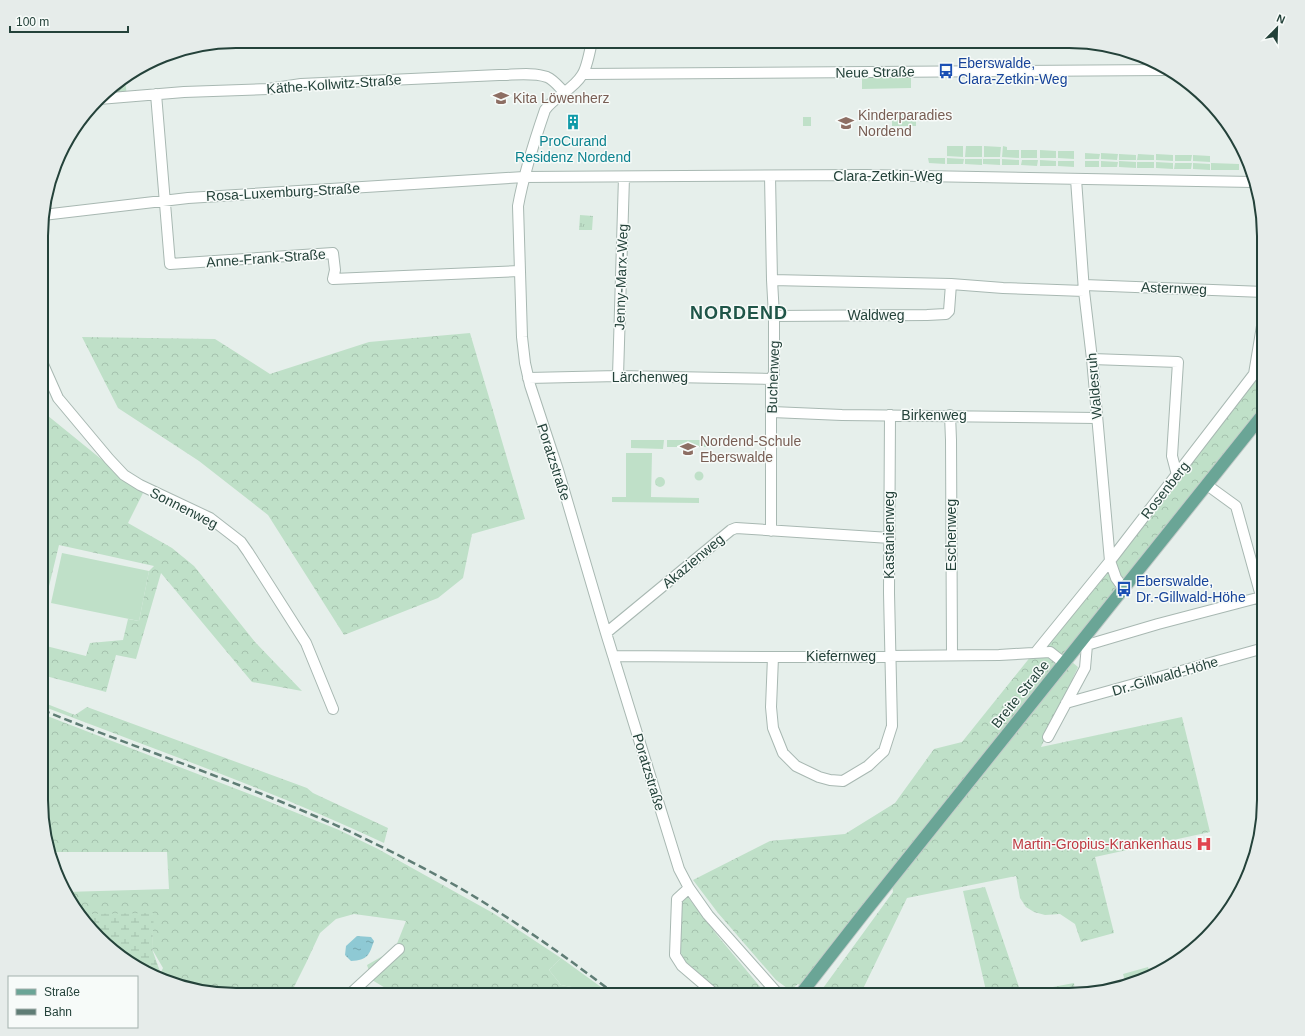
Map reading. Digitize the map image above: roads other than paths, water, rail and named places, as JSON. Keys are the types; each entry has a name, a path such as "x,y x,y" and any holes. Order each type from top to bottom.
{"main road":[{"name":"Breite Straße","path":"805,988 864,912 1064,663 1085,643 1124,589 1257,422"}],"street":[{"name":"Poratzstraße","path":"590,48 583,74 574,84 551,102 545,110 524,177 518,206 522,348 528,378 679,869 689,888 708,915 773,988"},
{"name":"Neue Straße","path":"583,74 1158,70"},
{"name":"Käthe-Kollwitz-Straße","path":"108,98 156,94 268,89 301,84 522,75 547,77 555,82 564,92"},
{"path":"156,94 165,201"},
{"name":"Clara-Zetkin-Weg","path":"524,177 874,175 1249,182"},
{"name":"Buchenweg","path":"770,176 774,316 774,373 771,379 771,531"},
{"name":"Rosa-Luxemburg-Straße","path":"49,214 188,198 524,177"},
{"name":"Jenny-Marx-Weg","path":"618,376 624,177"},
{"name":"Waldesruh","path":"1076,179 1084,288 1092,359 1096,418 1110,561 1116,578 1124,589"},
{"name":"Anne-Frank-Straße","path":"165,201 170,264 333,253 335,270 333,278 520,272"},
{"path":"772,280 951,284 1003,288 1084,288"},
{"name":"Waldweg","path":"774,316 946,314 949,311 951,284"},
{"name":"Asternweg","path":"1084,288 1257,292"},
{"name":"Rosenberg","path":"1036,652 1110,561 1254,374 1257,356"},
{"path":"1092,359 1178,362 1172,456 1177,475"},
{"path":"1254,374 1257,371"},
{"name":"Sonnenweg","path":"48,376 58,398 124,475 140,485 210,518 241,542 306,644 333,709"},
{"name":"Lärchenweg","path":"528,378 618,376 771,379"},
{"name":"Birkenweg","path":"772,412 1096,418"},
{"name":"Kastanienweg","path":"890,415 891,656"},
{"name":"Eschenweg","path":"950,415 952,655"},
{"path":"1207,485 1236,506 1257,584"},
{"name":"Akazienweg","path":"606,633 730,530 736,528 890,538"},
{"path":"1048,737 1085,668 1085,643 1165,622 1257,603"},
{"name":"Dr.-Gillwald-Höhe","path":"1066,703 1257,650"},
{"name":"Kiefernweg","path":"613,656 891,656 1050,652 1064,663"},
{"path":"773,657 771,707 773,728 783,753 796,766 819,777 843,781 868,766 884,751 892,726 891,656"},
{"path":"689,888 677,899 676,955 682,966 708,988"},
{"path":"357,988 399,949"}],"water":[{"path":"357,936 371,937 374,941 367,956 351,961 345,955 346,946"}],"railway":[{"path":"48,712 258,792 342,828 384,848 483,902 542,941 607,988"}],"place":[{"name":"Eberswalde, Clara-Zetkin-Weg","path":"946,71"},
{"name":"Kita Löwenherz","path":"501,98"},
{"name":"ProCurand Residenz Nordend","path":"573,122"},
{"name":"Kinderparadies Nordend","path":"846,123"},
{"name":"Nordend-Schule Eberswalde","path":"688,449"},
{"name":"Eberswalde, Dr.-Gillwald-Höhe","path":"1124,589"},
{"name":"Martin-Gropius-Krankenhaus","path":"1204,844"}],"district":[{"name":"NORDEND","path":"739,313"}]}
